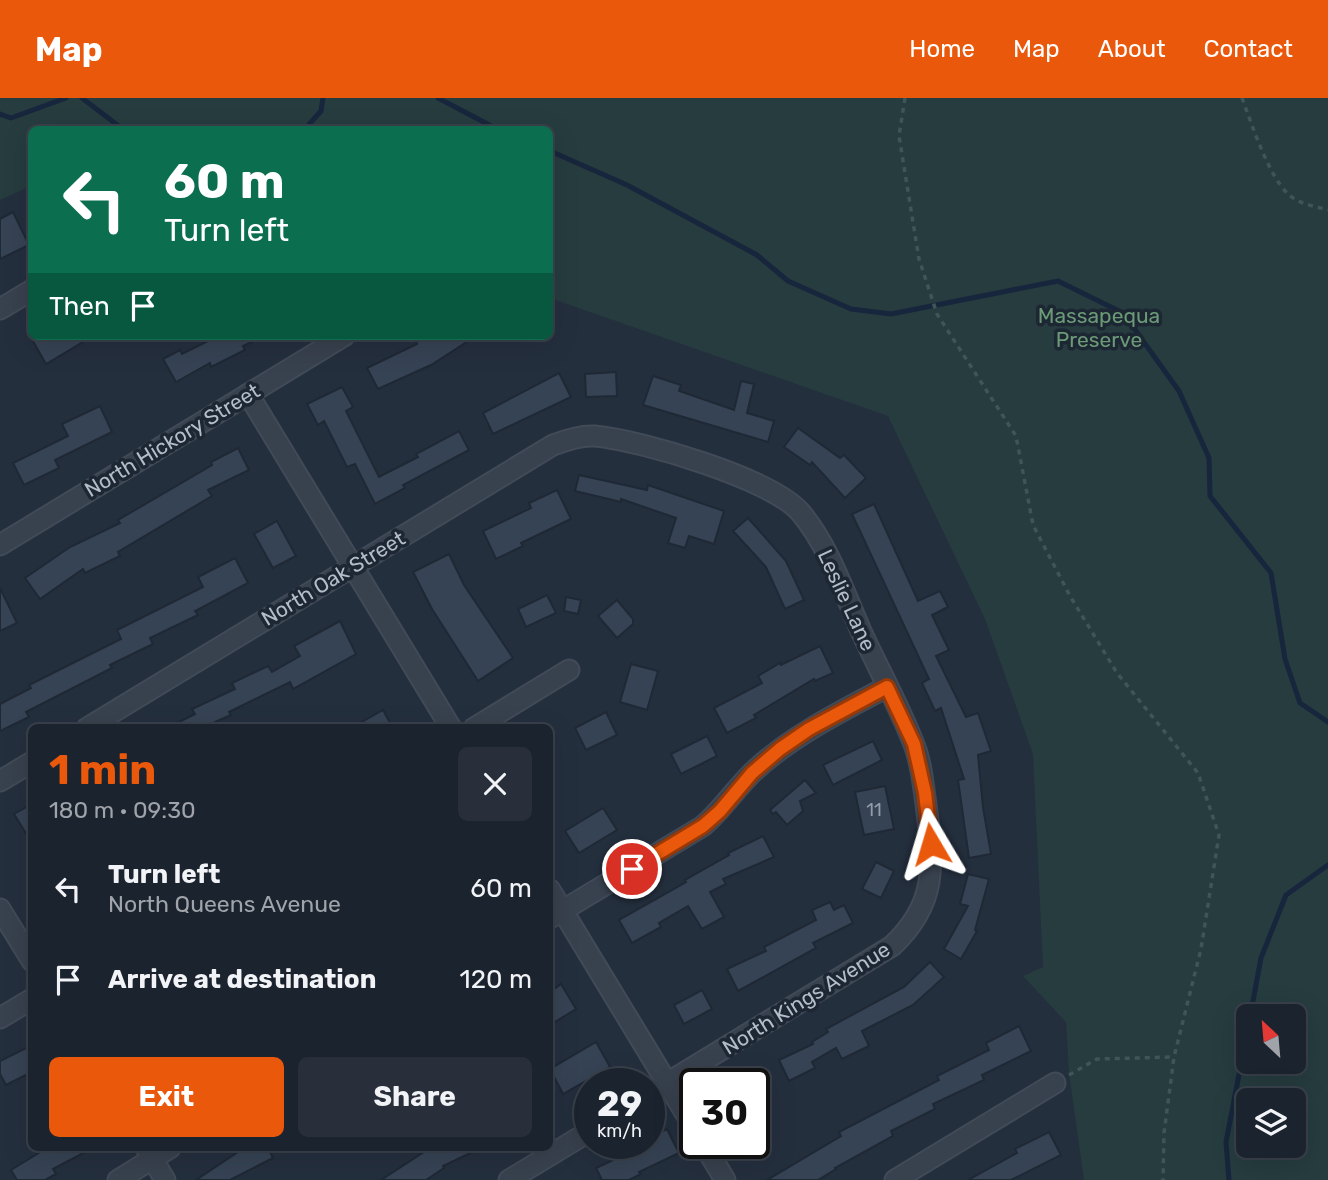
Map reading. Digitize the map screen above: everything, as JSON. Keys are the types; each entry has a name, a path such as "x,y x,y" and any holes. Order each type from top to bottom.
{"street":[{"path":"0,309 28,292"},
{"name":"North Hickory Street","path":"0,545 337,340"},
{"path":"248,394 449,724"},
{"name":"North Oak Street","path":"95,724 554,445 583,437"},
{"name":"Leslie Lane","path":"583,437 619,440 744,477 775,492 800,511 821,542 914,744 925,793 931,865 929,889 919,916"},
{"path":"481,724 569,670"},
{"path":"679,1103 556,914 703,826 720,811 752,773 780,749 809,729 887,687"},
{"path":"0,781 28,764"},
{"path":"0,909 28,954"},
{"name":"North Kings Avenue","path":"667,1084 892,946 919,916"},
{"path":"0,1018 28,1001"},
{"path":"895,1180 1055,1083"},
{"path":"509,1180 574,1141"},
{"path":"118,1180 149,1153 165,1180"},
{"path":"713,1159 726,1180"}],"path":[{"path":"905,98 899,136 919,259 937,314 1016,436 1033,525 1070,596 1117,673 1198,773 1219,835 1201,949 1174,1057 1164,1133 1163,1180"},
{"path":"1242,98 1269,167 1288,195 1305,204 1328,209"},
{"path":"1055,1083 1097,1059 1174,1057"}],"green space":[{"name":"Massapequa Preserve","path":"0,98 1328,98 1328,1180 1084,1180 1069,1073 1066,1022 1023,976 1043,967 1033,754 985,619 888,416 553,299 553,126 28,126 28,187 0,200"}],"building":[{"path":"13,212 28,245 0,259 0,219"},
{"path":"32,340 86,340 46,364"},
{"path":"210,340 256,340 243,346 245,350 211,367 210,363 176,382 163,359 180,350 182,354"},
{"path":"470,340 431,365 378,389 367,368 417,344 416,341"},
{"path":"616,372 617,396 586,397 585,374"},
{"path":"559,373 571,397 493,434 483,413"},
{"path":"653,376 681,385 679,391 734,410 741,381 754,384 747,413 774,421 768,442 643,405"},
{"path":"342,387 353,407 346,411 379,477 418,457 416,454 459,431 469,450 403,485 405,488 375,504 355,464 347,467 324,421 318,425 307,404"},
{"path":"100,406 112,432 55,460 59,468 24,485 13,463 68,436 62,424"},
{"path":"798,428 840,458 844,455 866,478 845,498 812,462 810,465 784,447"},
{"path":"238,448 249,470 208,490 212,496 118,552 120,556 85,573 83,569 40,599 25,578 70,547 120,523 118,520"},
{"path":"579,475 647,490 648,485 724,511 714,544 689,536 685,548 668,543 676,518 621,499 621,502 575,491"},
{"path":"557,490 571,519 521,543 523,546 496,559 483,531 531,508 529,503"},
{"path":"874,504 918,601 940,591 948,607 932,615 949,650 936,656 966,717 978,713 991,751 978,755 991,854 969,858 958,780 964,779 941,708 935,711 922,683 929,679 852,514"},
{"path":"748,518 786,561 804,600 785,609 766,567 733,531"},
{"path":"277,521 296,556 273,568 254,534"},
{"path":"449,554 464,585 513,658 478,681 432,609 413,572"},
{"path":"235,558 248,583 195,611 198,615 150,638 153,644 26,712 29,717 0,731 0,704 31,688 29,685 121,639 117,630 203,587 198,577"},
{"path":"0,588 17,623 0,631"},
{"path":"547,595 556,613 526,627 518,609"},
{"path":"566,597 581,600 578,614 564,611"},
{"path":"617,600 633,619 633,624 617,638 598,616"},
{"path":"340,621 356,654 293,689 290,682 229,712 231,715 215,722 216,724 175,724 195,714 192,709 235,689 232,683 268,666 272,672 300,656 294,646"},
{"path":"820,646 833,673 815,681 814,679 754,715 756,718 727,733 714,708 762,683 758,676 780,663 781,665"},
{"path":"631,664 658,671 647,710 620,702"},
{"path":"383,710 391,724 358,724"},
{"path":"606,712 617,735 586,750 575,728"},
{"path":"707,736 717,756 681,774 671,754"},
{"path":"873,741 882,760 833,785 823,765"},
{"path":"805,780 816,793 800,801 803,811 787,825 776,812 773,814 770,810"},
{"path":"885,786 894,829 864,835 855,792"},
{"path":"28,806 28,837 14,814"},
{"path":"603,808 617,830 579,853 565,831"},
{"path":"763,836 774,857 723,879 726,884 710,892 724,917 702,929 688,906 659,923 661,927 632,943 619,920 686,882 685,880 729,855 728,853"},
{"path":"876,862 894,871 881,898 862,889"},
{"path":"968,874 989,879 975,930 977,931 961,959 944,949 968,906 960,904"},
{"path":"830,902 834,910 844,905 853,923 813,943 816,948 738,991 727,969 766,951 764,947 816,920 812,910"},
{"path":"930,962 944,977 913,1005 862,1031 869,1046 842,1059 836,1048 812,1062 815,1068 789,1081 779,1060 813,1044 812,1042 828,1032 826,1029 904,987"},
{"path":"561,984 576,1009 553,1023 553,990"},
{"path":"702,990 712,1009 684,1024 674,1005"},
{"path":"1019,1026 1031,1051 982,1075 984,1080 933,1104 935,1109 891,1131 893,1136 818,1180 767,1180 841,1136 839,1132 939,1080 937,1076 989,1050 986,1043"},
{"path":"596,1042 610,1067 574,1068 574,1088 563,1094 553,1075 553,1067"},
{"path":"28,1047 28,1074 6,1085 0,1074 0,1061"},
{"path":"667,1129 679,1153 639,1172 641,1174 629,1180 602,1180 596,1168 615,1159 665,1159"},
{"path":"1049,1132 1061,1155 1011,1180 968,1180 1017,1153 1015,1149"},
{"path":"42,1151 87,1151 53,1169 56,1174 45,1180 17,1180 11,1170"},
{"path":"240,1151 270,1151 273,1158 230,1180 196,1180"},
{"path":"425,1151 475,1151 443,1166 444,1168 426,1180 381,1180"}],"waterway":[{"path":"0,114 11,118 66,98"},
{"path":"82,98 119,126"},
{"path":"308,126 321,111 323,98"},
{"path":"438,98 491,126"},
{"path":"553,152 627,185 757,255 788,281 851,309 891,314 1058,281 1123,313 1179,391 1209,458 1210,496 1271,573 1285,659 1300,703 1328,722"},
{"path":"1252,1004 1261,958 1286,895 1328,865"},
{"path":"1229,1180 1226,1142 1239,1074"}],"route":[{"path":"632,869 703,826 720,811 752,773 780,749 809,729 887,687 914,744 925,793 931,844"}]}
